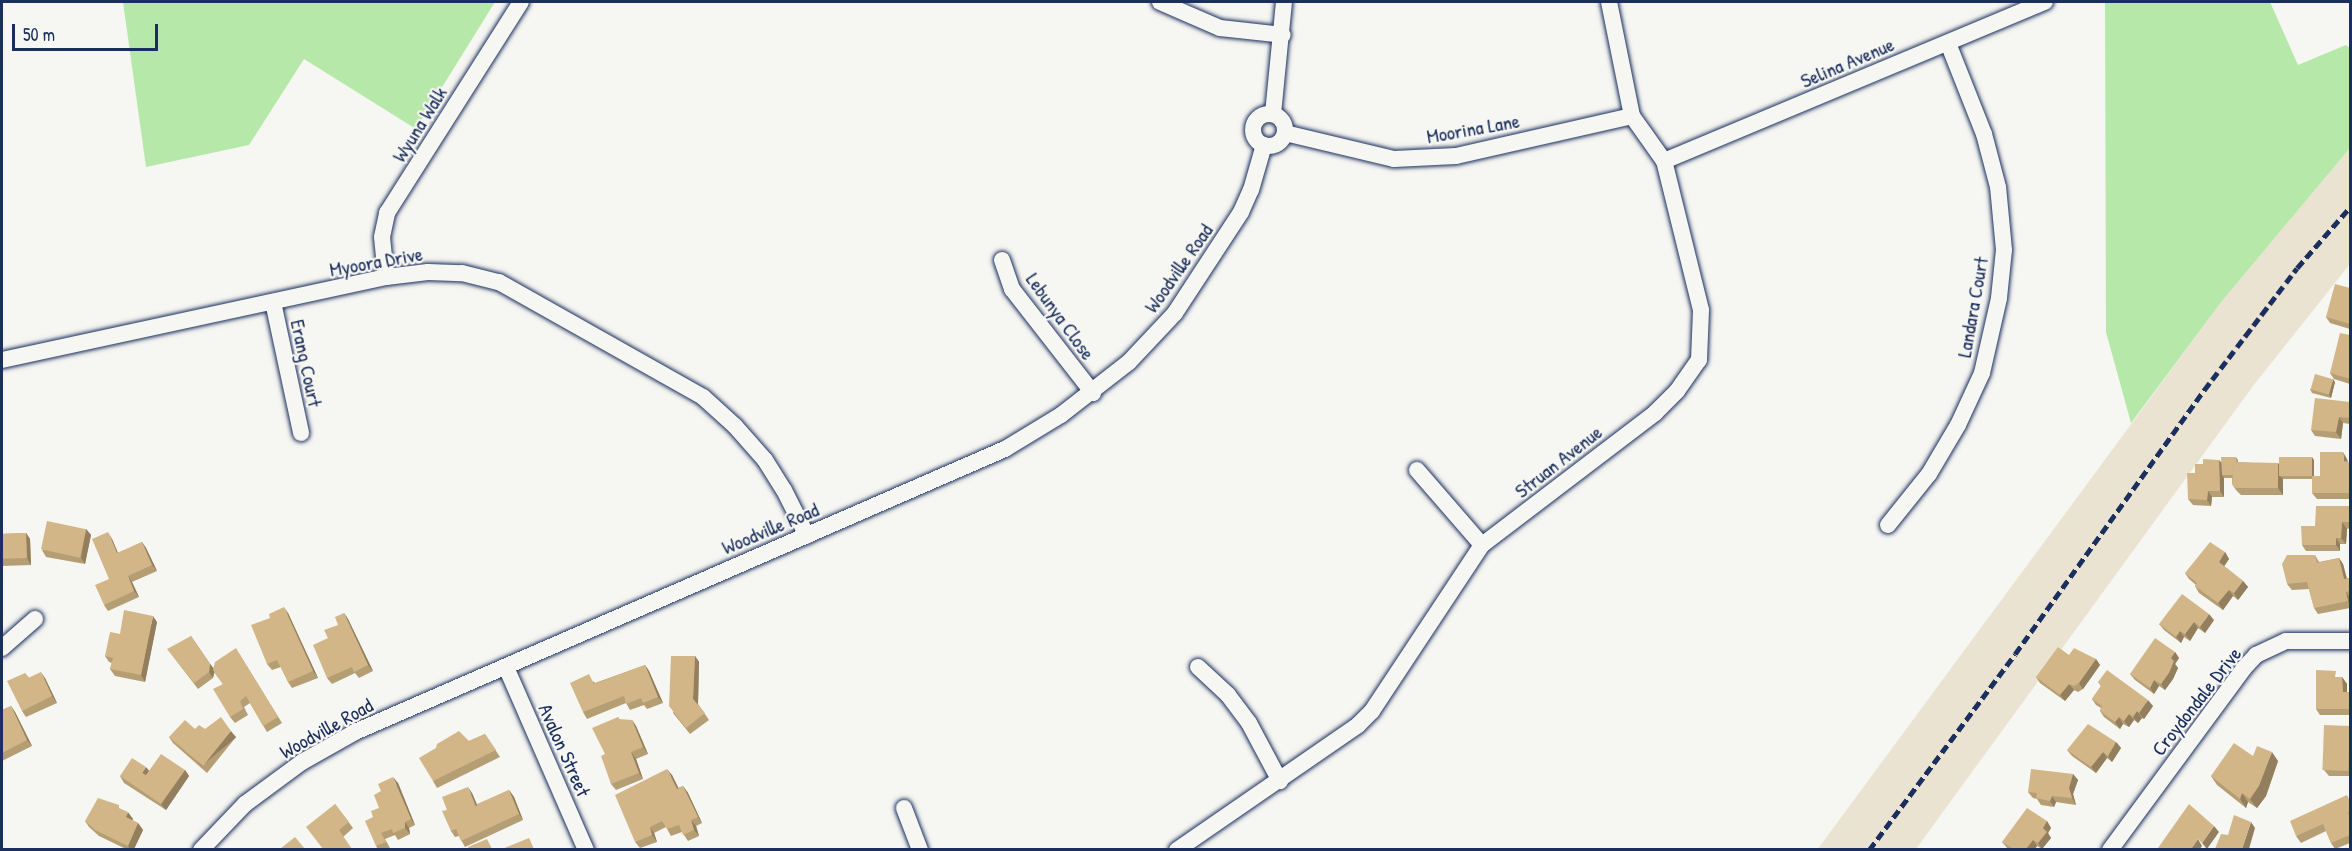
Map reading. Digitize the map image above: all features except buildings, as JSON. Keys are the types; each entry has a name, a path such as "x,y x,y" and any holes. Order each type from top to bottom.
{"street":[{"name":"Wyuna Walk","path":"386,278 382,237 387,213 521,2"},
{"path":"1160,2 1220,28 1283,35"},
{"path":"1273,114 1283,35 1284,2"},
{"name":"Struan Avenue","path":"1177,849 1344,738 1372,711 1482,545 1655,412 1677,391 1699,360 1701,310 1664,161 1632,116 1609,2"},
{"name":"Selina Avenue","path":"1664,161 2045,2"},
{"name":"Landara Court","path":"1888,525 1929,474 1958,425 1982,373 1999,298 2004,250 1998,187 1984,134 1948,43"},
{"path":"1273,114 1282,119 1285,133 1276,144 1264,145 1255,138 1253,127 1258,118 1273,114"},
{"name":"Moorina Lane","path":"1285,133 1394,159 1456,156 1632,116"},
{"name":"Woodville Road","path":"201,849 246,804 302,762 355,732 807,536 1034,433 1093,393 1149,341 1175,313 1241,212 1251,190 1264,145"},
{"name":"Lebunya Close","path":"1002,260 1011,289 1093,393"},
{"name":"Myoora Drive","path":"2,360 386,278 428,272 462,273 499,282 703,397 735,426 765,460 784,490 807,536"},
{"name":"Erang Court","path":"273,302 301,433"},
{"path":"1417,470 1482,545"},
{"path":"2,648 35,619"},
{"name":"Croydondale Drive","path":"2110,849 2256,655 2286,641 2350,640"},
{"name":"Avalon Street","path":"506,667 586,849"},
{"path":"1198,667 1228,695 1249,723 1280,781"},
{"path":"904,808 920,849"}],"shaded area":[{"path":"2350,148 2350,264 2253,386 1916,849 1817,850 2222,301"}],"green space":[{"path":"123,2 495,2 416,129 304,59 249,145 146,167"},
{"path":"2105,2 2270,2 2298,65 2346,45 2350,48 2350,148 2222,301 2131,423 2106,332"}],"railway":[{"path":"1869,850 2015,654 2204,390 2297,268 2350,207"}]}
